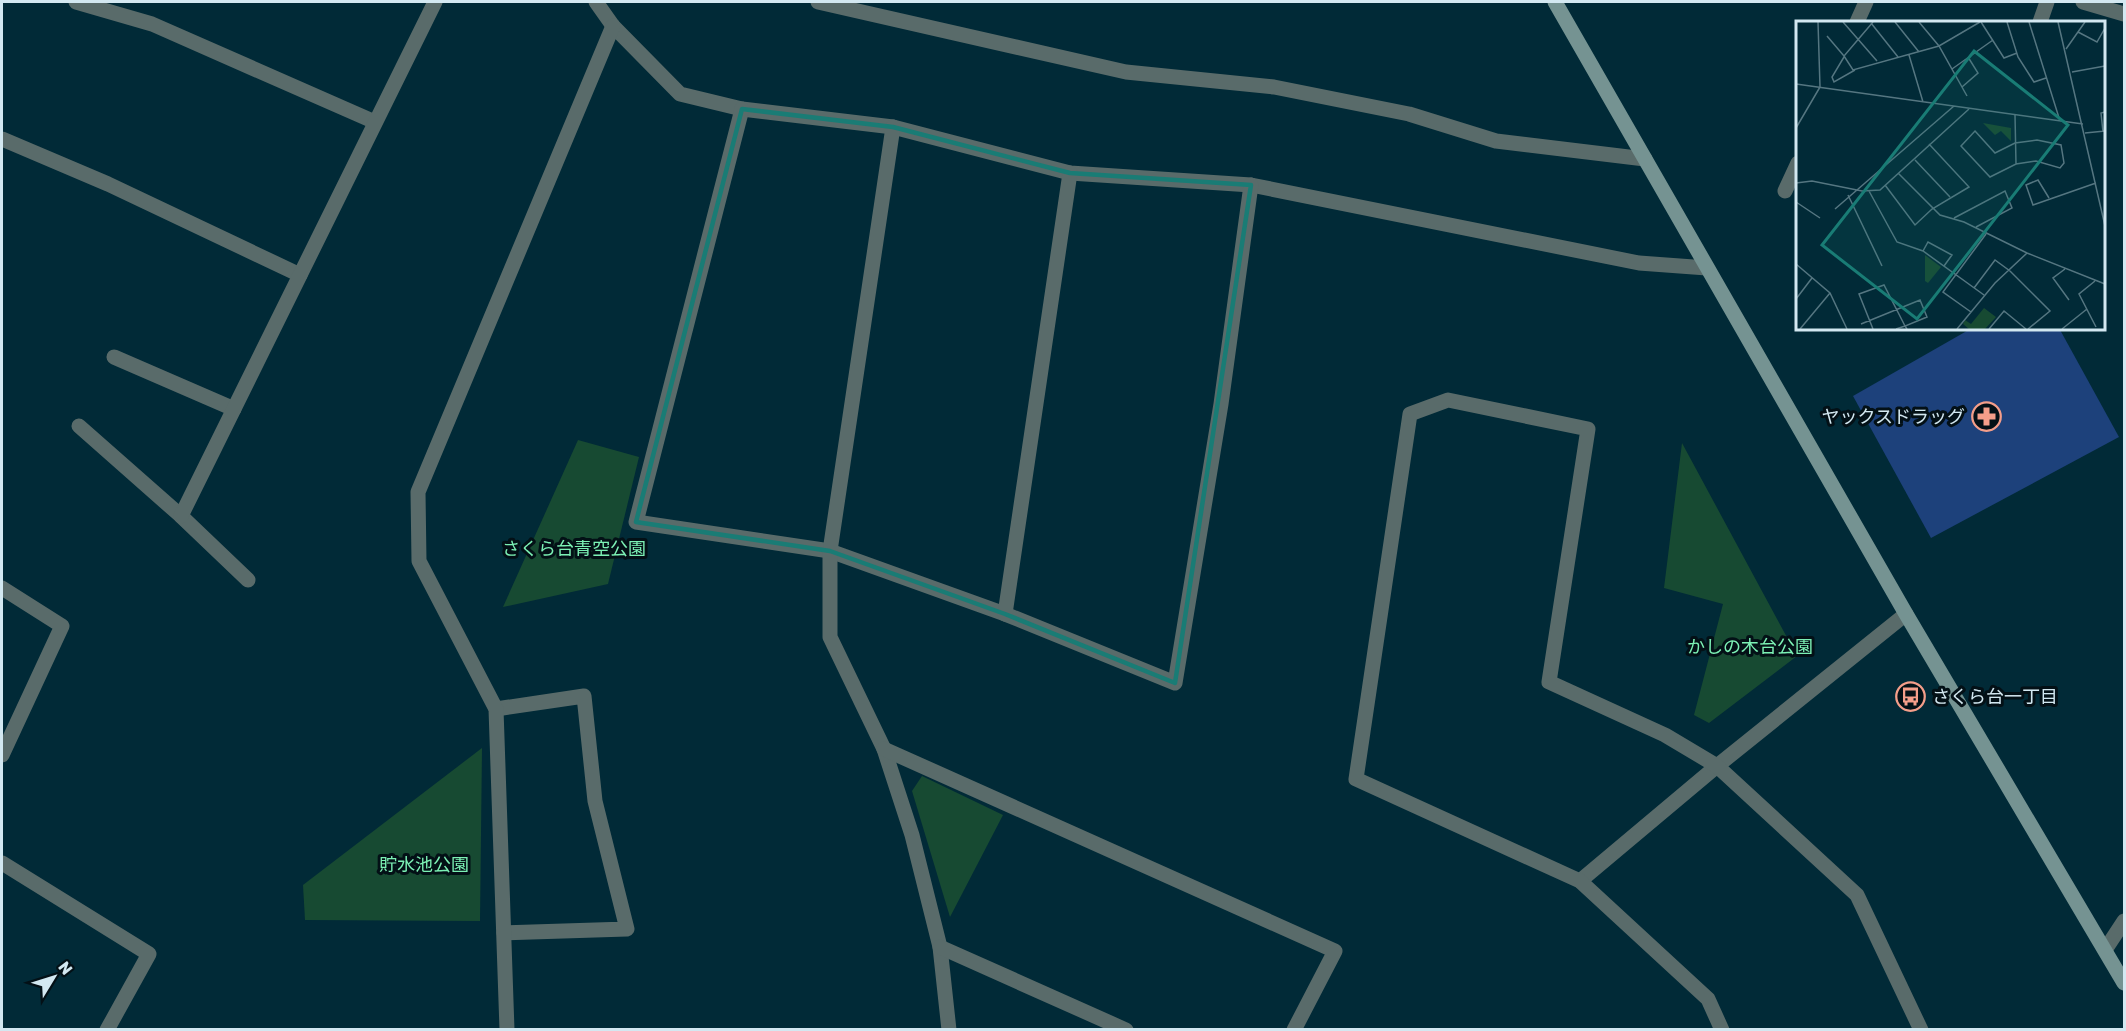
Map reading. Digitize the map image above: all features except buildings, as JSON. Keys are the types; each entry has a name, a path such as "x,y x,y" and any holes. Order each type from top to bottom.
{"street":[{"path":"76,2 152,24 375,122"},
{"path":"181,516 435,2"},
{"path":"596,2 613,26 680,94 742,109 893,127 1070,173 1251,185 1639,263 1707,268"},
{"path":"818,2 1126,72 1274,87 1409,114 1496,141 1645,159"},
{"path":"1555,2 1906,614 2124,983"},
{"path":"1857,21 1866,2"},
{"path":"2040,21 2047,2"},
{"path":"2083,2 2124,14"},
{"path":"507,1029 496,709 418,561 418,492 613,26"},
{"path":"742,109 636,522 830,551 1005,614 1175,683 1221,404 1251,185"},
{"path":"893,127 830,551 830,637 884,749 912,835 940,947 949,1029"},
{"path":"2,139 108,184 300,275"},
{"path":"1785,191 1796,165"},
{"path":"1005,614 1070,173"},
{"path":"114,357 234,409"},
{"path":"1722,1029 1708,999 1580,881 1356,779 1410,414 1448,400 1588,429 1549,682 1665,735 1717,766 1857,895 1922,1029"},
{"path":"79,426 181,516 248,580"},
{"path":"2,588 62,626 2,755"},
{"path":"1580,881 1717,766 1906,614"},
{"path":"496,709 584,696 595,801 627,929 504,933"},
{"path":"884,749 1335,951 1294,1029"},
{"path":"2,863 149,954 107,1029"},
{"path":"2105,950 2124,921"},
{"path":"940,947 1126,1029"}],"highlighted area":[{"path":"742,109 893,127 1070,173 1251,185 1175,683 1005,614 830,551 636,522"}],"green space":[{"name":"さくら台青空公園","path":"578,440 639,457 608,584 503,607"},
{"name":"かしの木台公園","path":"1682,443 1797,656 1709,723 1694,715 1723,604 1664,588"},
{"name":"貯水池公園","path":"482,748 480,921 305,920 303,885"},
{"path":"922,776 1003,815 950,917 912,791"}],"place":[{"name":"ヤックスドラッグ","path":"1986,417"},
{"name":"さくら台一丁目","path":"1911,697"}]}
